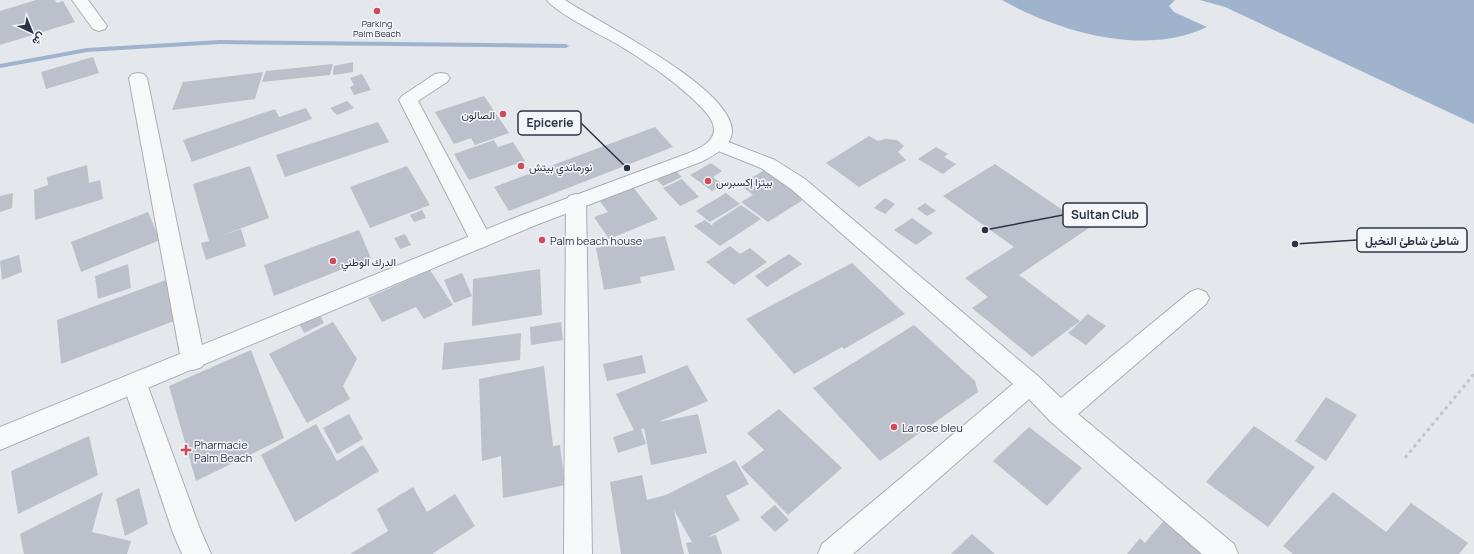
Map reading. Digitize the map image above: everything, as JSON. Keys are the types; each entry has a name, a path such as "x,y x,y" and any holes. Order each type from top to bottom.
{"street":[{"path":"80,0 98,26"},
{"path":"0,439 481,240 576,202 696,157 709,151 718,144 722,135 723,126 718,115 696,92 658,62 555,0"},
{"path":"138,78 193,360"},
{"path":"441,78 408,100 481,240"},
{"path":"718,144 768,164 798,184 1030,384 1060,414 1224,554"},
{"path":"576,202 578,554"},
{"path":"1060,414 1198,298"},
{"path":"135,384 187,533 197,554"},
{"path":"832,554 1030,384"}],"path":[{"path":"1405,458 1474,374"}],"water":[{"path":"1002,0 1175,0 1169,6 1174,12 1207,27 1183,36 1157,40 1130,40 1103,37 1076,31 1049,22"},
{"path":"1200,0 1474,0 1474,124 1225,7"}],"building":[{"path":"36,0 55,0 57,3 63,1 75,22 0,45 0,11"},
{"path":"93,57 99,73 46,89 41,72"},
{"path":"353,62 353,72 333,75 334,66"},
{"path":"333,64 330,75 262,82 266,71"},
{"path":"263,72 255,99 172,110 183,82"},
{"path":"362,74 371,90 354,95 350,87 354,85 350,78"},
{"path":"484,96 509,133 475,145 471,138 454,144 435,112"},
{"path":"347,101 354,108 337,115 330,108"},
{"path":"306,108 312,119 192,162 183,140 275,109 279,117"},
{"path":"378,122 389,142 285,177 276,155"},
{"path":"655,127 673,147 509,211 494,187"},
{"path":"869,136 878,141 885,139 897,140 904,146 898,152 906,160 859,187 826,163"},
{"path":"494,140 498,147 513,142 525,161 469,180 454,154"},
{"path":"936,147 948,154 944,157 956,164 943,174 918,159"},
{"name":"بيتزا إكسبرس","path":"711,163 722,171 713,177 723,185 712,191 690,175"},
{"path":"995,164 1089,228 1019,275 1080,321 1032,357 972,308 988,297 965,278 1014,247 943,196"},
{"path":"87,165 89,183 100,180 103,199 35,220 34,190 48,185 47,177"},
{"path":"250,166 269,218 215,238 241,229 246,246 206,260 201,243 209,241 193,184"},
{"path":"407,166 430,205 370,228 350,187"},
{"path":"674,169 682,177 663,186 655,178"},
{"path":"766,169 806,198 768,222 741,202 753,195 740,185"},
{"path":"682,179 699,197 680,206 663,188"},
{"path":"633,187 658,219 609,239 594,217 608,212 599,200"},
{"path":"13,193 12,208 0,212 0,196"},
{"path":"726,193 740,204 710,222 696,211"},
{"path":"885,198 895,204 885,214 874,208"},
{"path":"925,203 936,211 927,216 917,209"},
{"path":"741,205 761,219 720,246 694,226 705,220 713,226 712,224"},
{"path":"422,210 426,218 414,222 410,215"},
{"path":"148,212 160,240 81,272 71,242"},
{"path":"912,218 933,233 916,245 894,230"},
{"path":"359,230 371,258 274,296 264,265"},
{"path":"405,234 411,245 400,249 394,238"},
{"path":"665,236 675,270 640,277 641,283 604,290 596,248"},
{"path":"730,246 740,254 750,248 767,262 734,285 706,262"},
{"path":"789,254 802,264 767,287 755,276"},
{"path":"19,255 22,272 2,280 0,261"},
{"path":"852,263 905,314 844,349 842,347 794,374 746,319"},
{"path":"128,264 131,288 98,299 95,276"},
{"path":"540,269 542,315 472,326 473,279"},
{"path":"430,270 453,305 424,319 416,307 382,322 368,298"},
{"path":"462,273 472,296 454,303 444,280"},
{"path":"166,280 174,321 61,364 57,320"},
{"path":"318,312 324,323 304,333 298,321"},
{"path":"1088,314 1106,326 1086,345 1068,333"},
{"path":"333,322 357,359 343,386 350,399 307,423 269,354"},
{"path":"561,322 563,340 531,345 530,327"},
{"path":"914,325 975,381 978,392 880,461 813,388"},
{"path":"521,333 520,360 442,370 444,343"},
{"path":"251,350 284,438 196,481 169,386"},
{"path":"642,355 646,373 607,381 603,364"},
{"path":"687,365 708,401 658,422 698,414 707,453 651,465 644,428 641,429 646,444 618,453 613,437 634,430 616,394"},
{"path":"544,366 553,446 560,445 565,485 503,498 501,456 482,461 479,379"},
{"path":"1326,397 1357,415 1326,461 1295,441"},
{"path":"779,409 842,468 788,515 741,467 764,450 747,433"},
{"path":"349,414 363,439 337,454 323,428"},
{"path":"316,424 337,461 363,445 379,471 295,522 261,455"},
{"path":"1254,426 1315,467 1268,527 1206,482"},
{"path":"1029,427 1082,468 1047,506 993,461"},
{"path":"89,436 98,475 18,514 11,471"},
{"path":"735,460 749,484 726,496 740,520 708,537 716,535 722,554 689,554 686,543 692,542 674,510 684,554 621,554 610,482 642,475 647,500 666,495"},
{"path":"413,487 427,512 455,494 475,526 432,554 350,554 388,531 377,509"},
{"path":"139,488 148,524 125,536 116,499"},
{"path":"103,492 92,532 131,541 127,554 24,554 20,534"},
{"path":"1333,492 1386,532 1411,503 1468,543 1459,554 1293,554 1283,546"},
{"path":"775,505 789,520 775,532 760,517"},
{"path":"1167,517 1212,554 1127,554 1140,538 1145,543"},
{"path":"972,534 995,554 951,554"}],"waterway":[{"path":"0,66 87,50 220,42 566,46"}],"place":[{"name":"Parking Palm Beach","path":"377,11"},
{"name":"الصالون","path":"503,114"},
{"name":"نورماندي بيتش","path":"521,166"},
{"name":"Epicerie","path":"627,168"},
{"name":"بيتزا إكسبرس","path":"708,181"},
{"name":"Sultan Club","path":"985,230"},
{"name":"Palm beach house","path":"542,240"},
{"name":"شاطئ شاطئ النخيل","path":"1295,244"},
{"name":"الدرك الوطني","path":"333,261"},
{"name":"La rose bleu","path":"894,427"},
{"name":"Pharmacie Palm Beach","path":"186,450"}]}
